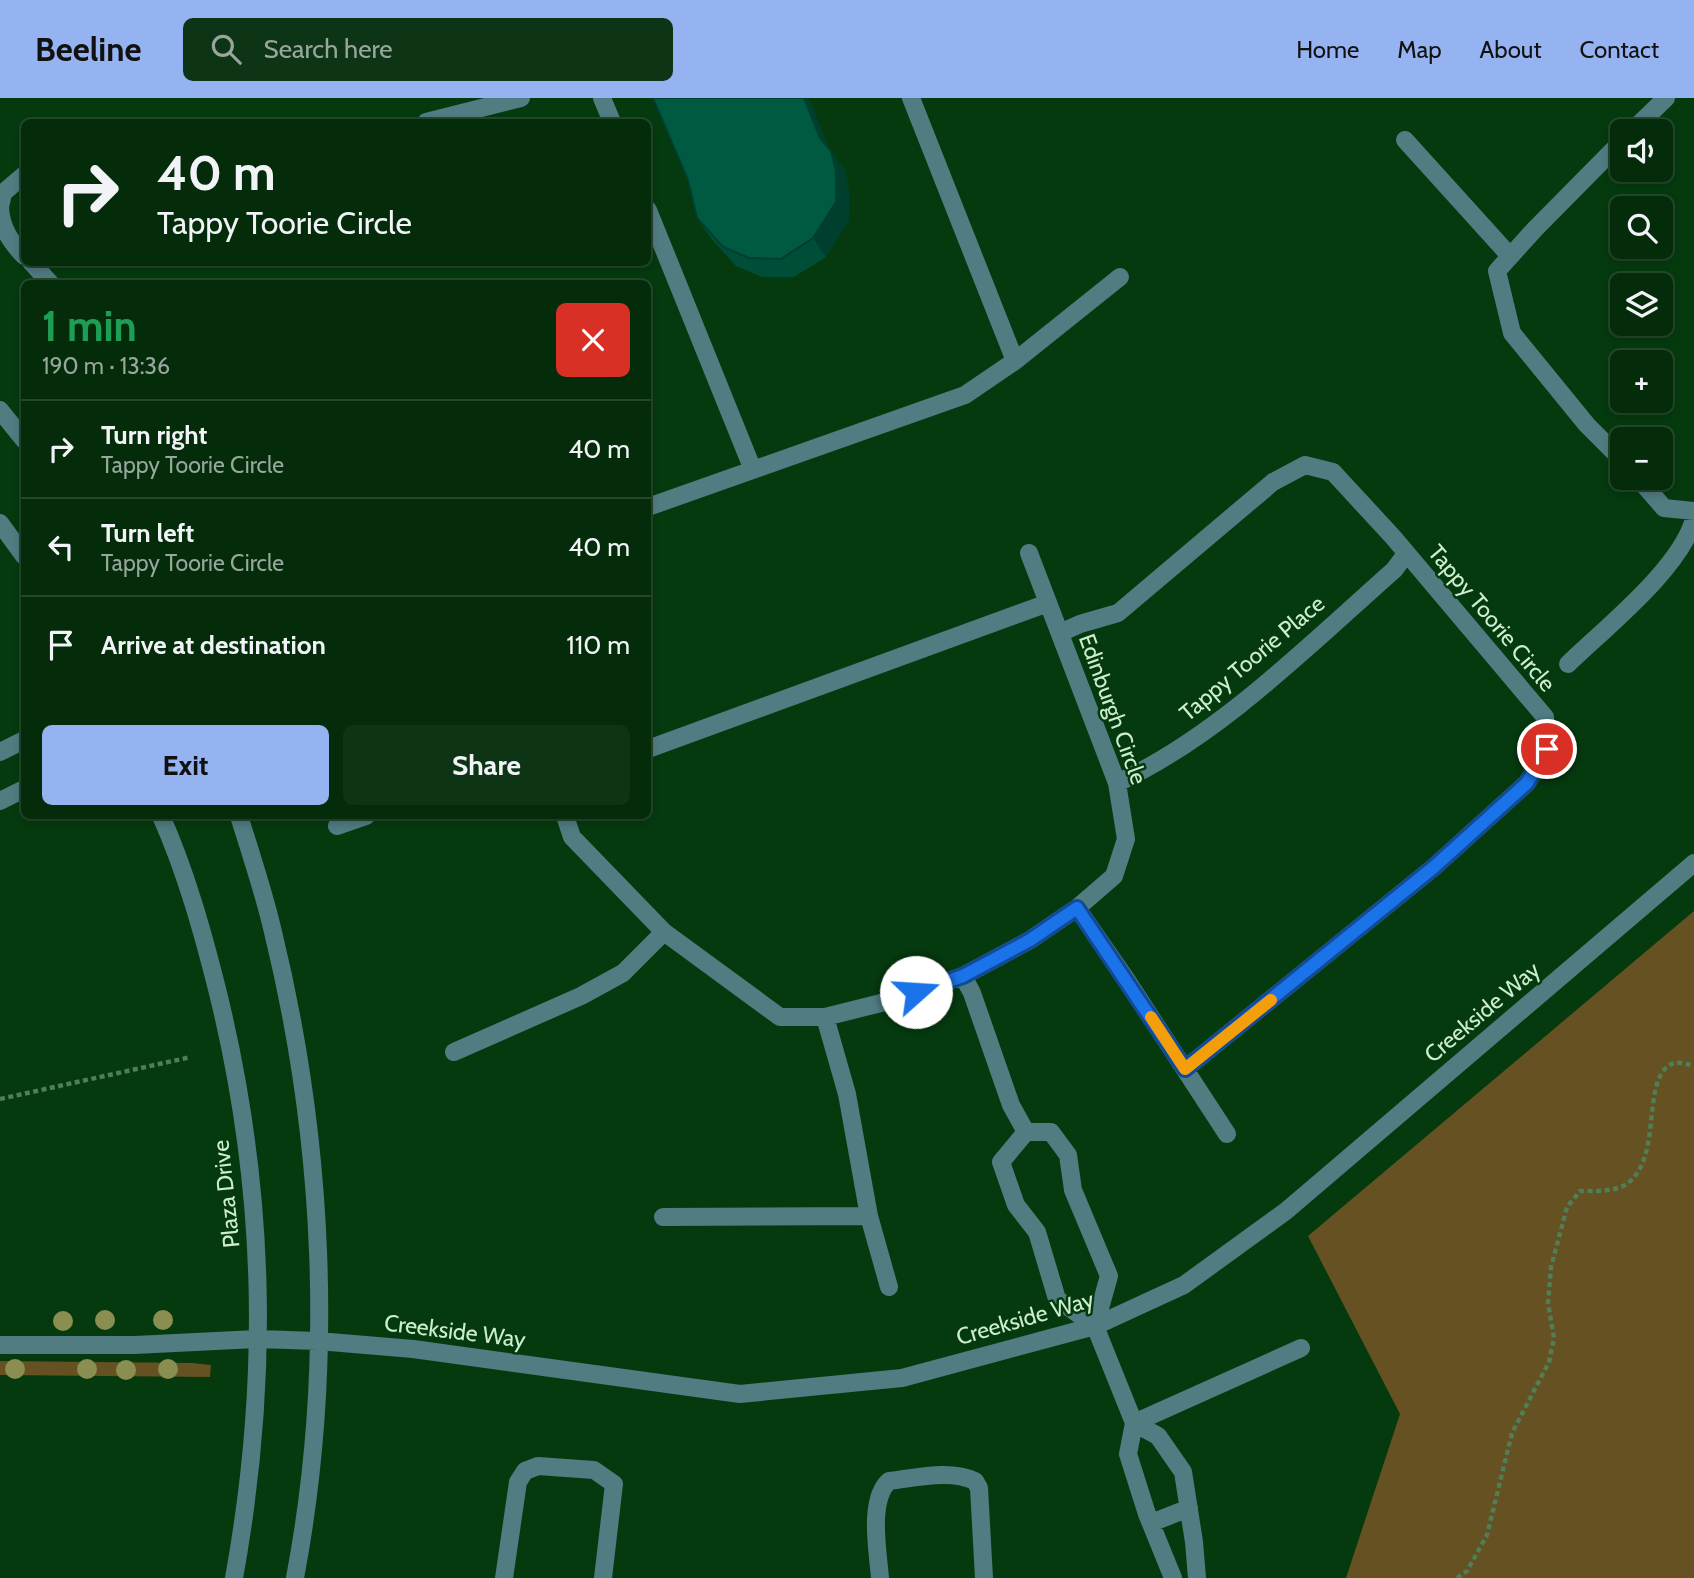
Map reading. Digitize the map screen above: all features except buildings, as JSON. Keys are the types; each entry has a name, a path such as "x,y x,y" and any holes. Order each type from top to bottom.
{"street":[{"path":"436,119 498,101 521,98"},
{"path":"602,98 611,119"},
{"path":"911,98 1015,361"},
{"path":"1644,119 1666,98"},
{"path":"1405,141 1510,256"},
{"path":"1610,153 1497,271 1512,333 1587,425 1610,448"},
{"path":"21,178 3,193 0,208 1,223 21,253"},
{"path":"651,217 753,470"},
{"path":"35,266 47,280"},
{"path":"651,506 965,395 1015,361 1120,277"},
{"path":"0,410 21,436"},
{"name":"Tappy Toorie Circle","path":"1060,633 1118,613 1273,482 1304,465 1333,472 1393,537 1545,718 1547,749 1527,783 1434,867 1185,1069"},
{"path":"1648,490 1664,508 1694,511"},
{"path":"1568,664 1668,565 1689,535 1694,519"},
{"path":"0,523 21,552"},
{"name":"Edinburgh Circle","path":"566,819 572,837 664,932 780,1017 825,1017 893,1000 963,976 1030,940 1077,908 1114,876 1126,839 1117,783 1029,552"},
{"name":"Tappy Toorie Place","path":"1117,783 1177,751 1254,692 1394,570 1406,554"},
{"path":"651,748 1048,603"},
{"path":"0,752 21,742"},
{"path":"0,801 21,790"},
{"name":"Plaza Drive","path":"162,819 182,870 207,949 238,1085 250,1158 256,1225 258,1339 250,1474 234,1578"},
{"path":"240,819 273,931 288,998 300,1074 316,1223 318,1341 310,1468 295,1578"},
{"path":"338,826 358,819"},
{"name":"Creekside Way","path":"0,1345 135,1345 258,1339 318,1341 413,1349 740,1394 902,1378 1095,1326 1184,1285 1286,1211 1694,863"},
{"path":"1077,908 1227,1134"},
{"path":"454,1052 581,996 623,973 664,932"},
{"path":"963,976 972,993 1011,1105 1026,1132"},
{"path":"825,1017 847,1094 869,1216 889,1287"},
{"path":"1026,1132 1051,1132 1068,1155 1073,1189 1109,1276 1095,1326"},
{"path":"1026,1132 1001,1162 1016,1205 1037,1232 1057,1298 1095,1326 1134,1423 1128,1454 1173,1578"},
{"path":"663,1217 869,1216"},
{"path":"1134,1423 1301,1348"},
{"path":"1134,1423 1158,1436 1182,1472 1197,1578"},
{"path":"504,1578 518,1482 525,1471 538,1466 594,1470 614,1485 603,1578"},
{"path":"880,1578 876,1503 881,1488 888,1481 953,1475 966,1476 975,1481 979,1488 985,1578"},
{"path":"1151,1523 1189,1508"}],"path":[{"path":"0,1099 191,1057"},
{"path":"1457,1578 1467,1571 1487,1535 1512,1433 1549,1362 1554,1338 1548,1303 1551,1267 1567,1207 1580,1191 1601,1191 1628,1184 1643,1164 1657,1083 1662,1074 1668,1066 1677,1063 1694,1066"}],"shaded area":[{"path":"1694,911 1694,1578 1346,1578 1400,1414 1308,1236"},
{"path":"0,1361 211,1365 210,1377 0,1375"}],"slow traffic":[{"path":"1151,1017 1185,1069 1271,1000"}],"route":[{"path":"916,992 963,976 1030,940 1077,908 1185,1069 1434,867 1527,783 1547,749"}]}
